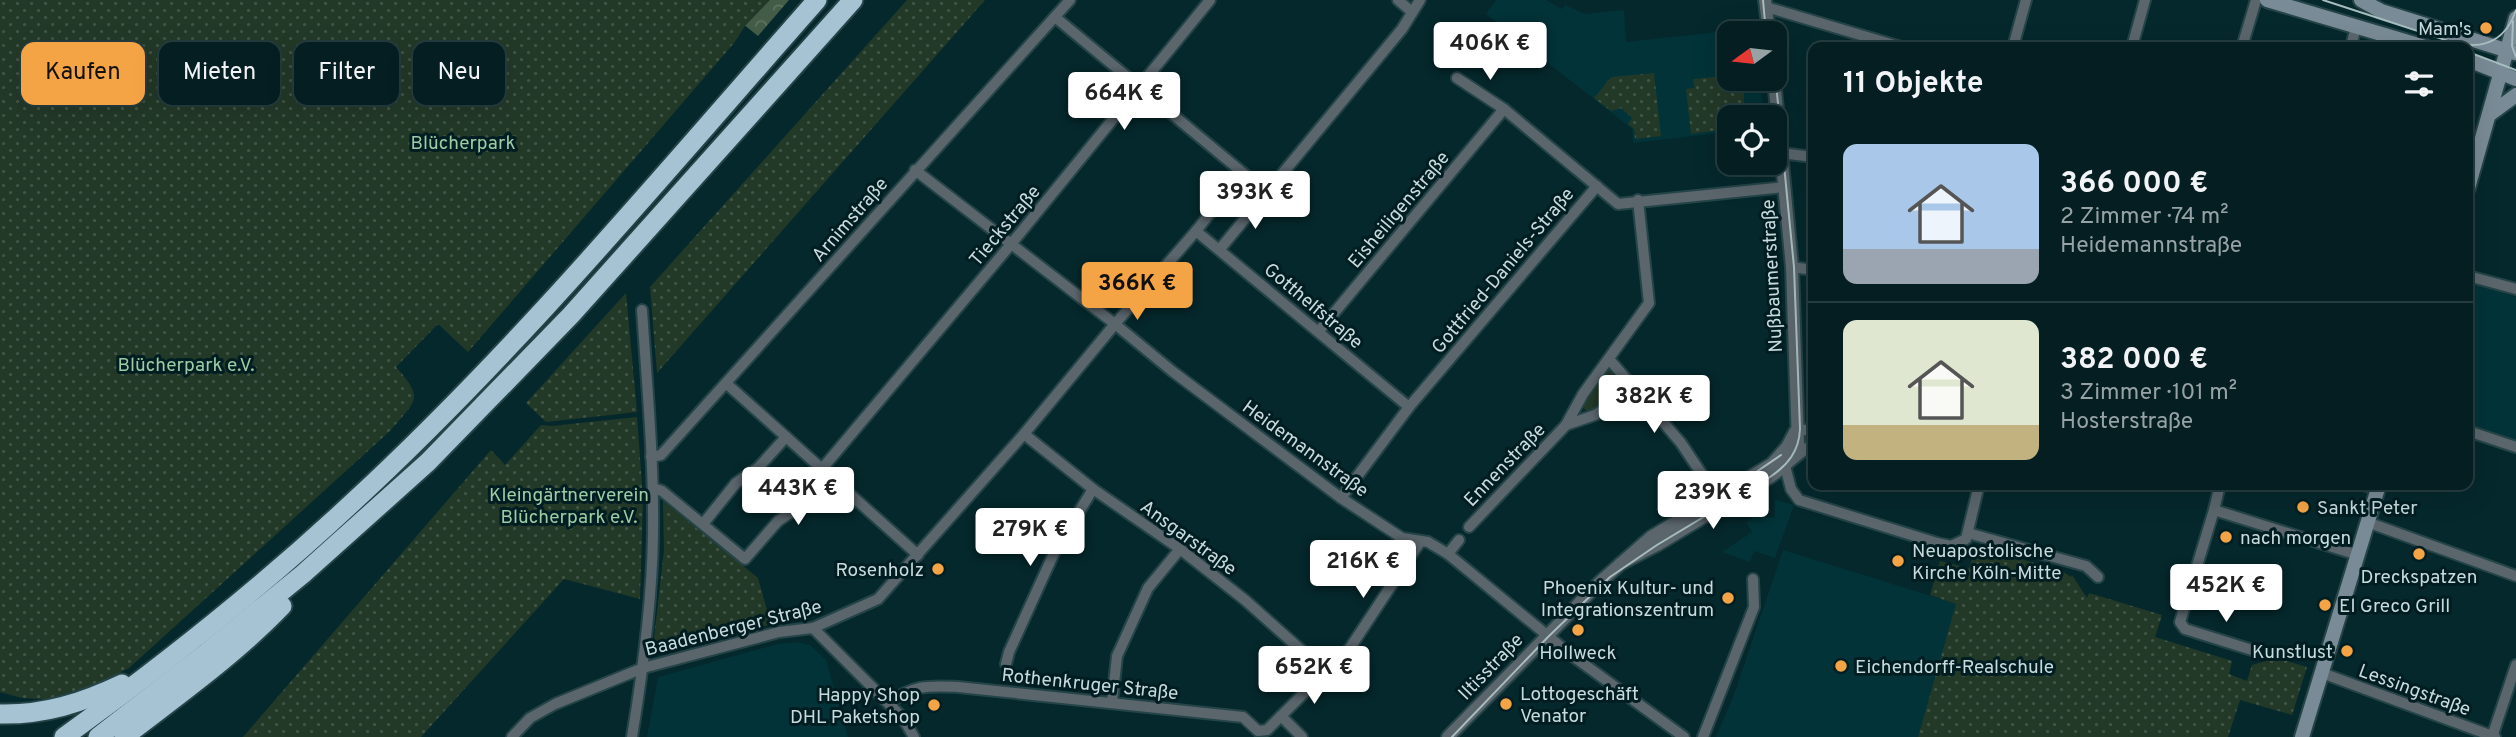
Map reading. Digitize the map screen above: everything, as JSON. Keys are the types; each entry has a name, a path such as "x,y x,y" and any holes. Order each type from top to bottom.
{"highway":[{"path":"64,737 157,667 291,557 411,446 555,299 817,0"},
{"path":"98,737 303,574 428,462 571,315 853,0"},
{"path":"124,737 198,679 281,606 303,574"},
{"path":"0,714 31,714 71,705 157,667"},
{"path":"140,737 198,679"}],"main road":[{"path":"2267,0 2409,42"},
{"path":"2362,0 2381,10 2511,52"},
{"path":"2473,171 2501,72 2511,52 2516,18"},
{"path":"2473,62 2516,79"},
{"path":"2489,115 2516,95"},
{"path":"2302,737 2377,490"}],"street":[{"name":"Arnimstraße","path":"651,457 661,455 727,384 915,170 1070,0"},
{"name":"Tieckstraße","path":"703,524 745,559 778,521 802,505 824,472 1210,0"},
{"path":"1398,0 1412,12"},
{"path":"1220,250 1402,29 1420,0"},
{"path":"2014,42 2026,0"},
{"path":"2133,42 2145,0"},
{"path":"2243,42 2256,0"},
{"path":"1766,4 1885,42"},
{"path":"1055,16 1266,192"},
{"path":"2352,42 2356,26"},
{"path":"1457,78 1504,109 1597,186"},
{"name":"Eisheiligenstraße","path":"1319,331 1504,109"},
{"path":"1787,154 1808,156"},
{"name":"Heidemannstraße","path":"915,170 1341,498 1402,538 1428,542 1448,554 1603,680 1684,737"},
{"name":"Baadenberger Straße","path":"512,737 530,718 555,704 643,668 779,632 813,628 878,598 1024,434 1242,173"},
{"name":"Nußbaumerstraße","path":"1784,175 1792,267 1798,429"},
{"name":"Gottfried-Daniels-Straße","path":"1341,498 1409,407 1597,186 1618,204 1785,187"},
{"name":"Ennenstraße","path":"1469,527 1566,425 1583,394 1649,303 1638,200"},
{"name":"Gotthelfstraße","path":"1196,230 1409,407"},
{"path":"1792,267 1808,269"},
{"path":"2473,277 2516,289"},
{"path":"632,737 643,668 652,571 653,488 642,310"},
{"path":"1609,359 1681,443 1717,497"},
{"path":"727,384 918,555"},
{"name":"Ennenstraße","path":"1566,425 1595,415 1636,389"},
{"path":"1808,430 1798,429 1797,448 1785,466 1791,489 1799,500 1944,545 1957,545 1966,539 1978,490"},
{"name":"Iltisstraße","path":"1448,737 1546,635 1620,564 1651,537 1772,464 1798,429"},
{"path":"2473,432 2516,447"},
{"name":"Ansgarstraße","path":"1024,434 1093,489 1181,549 1245,600 1328,674"},
{"path":"653,488 662,491 703,524 736,483 758,468 786,437"},
{"name":"Iltisstraße","path":"1620,564 1676,534 1770,477 1808,447"},
{"path":"1006,664 1055,551 1093,489"},
{"path":"2219,490 2180,622 2185,629 2252,650"},
{"path":"2214,510 2358,555"},
{"path":"2367,522 2516,576"},
{"path":"1968,533 2086,566 2098,577"},
{"path":"1448,554 1459,540"},
{"path":"1302,737 1281,716 1311,686 1328,674 1350,648 1420,542"},
{"path":"1112,702 1117,656 1148,588 1181,549"},
{"path":"1703,737 1754,607 1753,579"},
{"path":"813,628 903,718 914,737"},
{"path":"2493,737 2516,665"},
{"name":"Lessingstraße","path":"2322,673 2493,737"},
{"name":"Rothenkruger Straße","path":"889,704 902,693 928,686 1004,686 1243,717 1258,731 1267,730 1281,716"}],"shaded area":[{"path":"1496,0 1546,0 1562,9 1565,5 1585,14 1624,10 1626,42 1717,32 1717,91 1761,91 1763,105 1717,105 1717,133 1633,143 1632,129 1486,14"},
{"path":"2473,284 2516,297 2516,444 2473,429"},
{"path":"1775,500 1794,505 1775,558 1754,551 1750,562 1722,552 1752,532 1746,522 1755,516 1775,518"},
{"name":"Eichendorff-Realschule","path":"1783,550 1957,604 1918,737 1716,737 1735,692"},
{"path":"797,642 810,645 826,660 848,737 647,737 658,677 778,644"}],"green space":[{"path":"0,0 770,0 468,352 438,324 396,367 411,386 414,399 407,412 391,430 129,668 65,700 22,698 0,692"},
{"path":"747,0 789,0 758,36 733,16"},
{"path":"907,0 985,0 657,373 650,287"},
{"path":"1654,73 1661,136 1635,139 1634,129 1628,124 1632,118 1621,108 1611,111 1594,98 1611,77"},
{"path":"1717,77 1717,91 1744,91 1744,105 1717,105 1717,131 1691,134 1686,89 1694,88 1693,79"},
{"path":"626,293 637,412 546,422 526,403"},
{"path":"1610,366 1628,391 1589,413 1582,404 1593,383"},
{"name":"Kleingärtnerverein Blücherpark e.V.","path":"637,417 643,499 640,599 564,579 421,737 243,737 491,450 505,465 541,425"},
{"path":"663,501 758,578 771,624 663,653 656,649 654,638 664,550"},
{"path":"1976,546 2062,571 2071,577 2072,575 2087,598 2089,593 2162,615 2155,637 2232,661 2229,674 2247,681 2252,665 2277,658 2307,667 2292,715 2240,700 2228,737 1918,737 1956,604 1930,595 1940,561 1969,568"}],"tunnel":[{"path":"1005,680 1006,664"}],"tram line":[{"path":"1763,0 1765,21"},
{"path":"2323,0 2452,42"},
{"path":"2473,45 2486,43 2501,35 2516,10"},
{"path":"2513,21 2512,46 2516,57"},
{"path":"2473,54 2516,70"},
{"path":"1452,737 1610,577 1657,545 1770,477 1782,468 1795,451 1800,429 1794,267 1777,91"},
{"path":"1740,483 1781,455"}],"place":[{"name":"Mam's","path":"2486,28"},
{"name":"Sankt Peter","path":"2303,507"},
{"name":"nach morgen","path":"2226,537"},
{"name":"Dreckspatzen","path":"2419,554"},
{"name":"Neuapostolische Kirche Köln-Mitte","path":"1898,561"},
{"name":"Rosenholz","path":"938,569"},
{"name":"Phoenix Kultur- und Integrationszentrum","path":"1728,598"},
{"name":"El Greco Grill","path":"2325,605"},
{"name":"Hollweck","path":"1578,630"},
{"name":"Kunstlust","path":"2347,651"},
{"name":"Eichendorff-Realschule","path":"1841,666"},
{"name":"Lottogeschäft Venator","path":"1506,704"},
{"name":"Happy Shop DHL Paketshop","path":"934,705"}],"park label":[{"name":"Blücherpark","path":"463,142"},
{"name":"Blücherpark e.V.","path":"186,364"}]}
